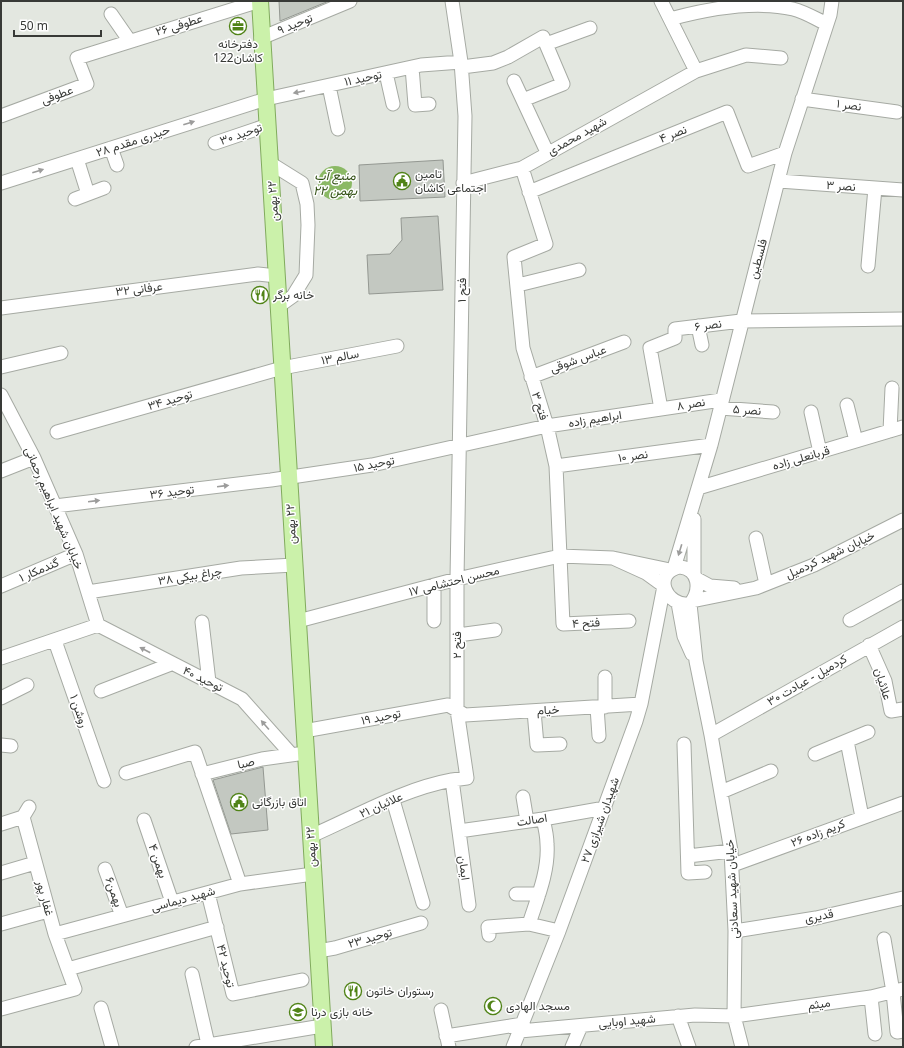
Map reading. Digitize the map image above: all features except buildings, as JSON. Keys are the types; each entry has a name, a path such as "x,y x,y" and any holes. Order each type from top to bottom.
{"main road":[{"name":"٢٢ بهمن","path":"260,1 261,38 268,125 304,731 298,754 311,836 324,1047"}],"street":[{"name":"عطوفی ۲۶","path":"77,58 129,40 260,1"},
{"name":"توحید ۹","path":"261,38 350,1"},
{"name":"فتح ۱","path":"452,1 461,65 465,116 457,580"},
{"path":"661,1 670,19 691,74"},
{"name":"فلسطین","path":"694,505 711,445 741,322 785,154 828,20 832,1"},
{"name":"فلسطین","path":"828,20 840,1"},
{"path":"670,19 718,9 763,6 794,9 828,20"},
{"path":"112,14 129,40"},
{"path":"523,100 562,84 546,44 590,28"},
{"name":"توحید ۱۱","path":"266,99 412,67 493,63 508,58 543,37 546,44"},
{"name":"شهید محمدی","path":"463,183 522,168 547,152 691,74 746,55 781,58"},
{"name":"عطوفی","path":"1,116 87,84 77,58"},
{"path":"412,67 415,105 429,104"},
{"path":"386,73 393,104"},
{"path":"514,81 547,152"},
{"path":"328,86 338,129"},
{"name":"حیدری مقدم ۲۸","path":"1,183 266,99"},
{"name":"نصر ۱","path":"802,99 897,112"},
{"name":"نصر ۴","path":"529,192 727,112 748,166 785,154"},
{"name":"توحید ۳۰","path":"214,143 268,125"},
{"path":"111,148 117,165"},
{"path":"76,159 88,194"},
{"path":"270,163 302,183 307,204 308,242 306,275 293,296 279,306"},
{"path":"522,168 529,192"},
{"name":"نصر ۳","path":"779,181 903,190"},
{"path":"76,199 104,188"},
{"path":"868,266 875,188"},
{"name":"فتح ۳","path":"529,192 546,244 514,257 518,284 520,331 531,377 547,426 556,466 560,556"},
{"path":"518,284 579,270"},
{"name":"عرفانی ۳۲","path":"1,308 258,274 277,276"},
{"name":"نصر ۶","path":"661,409 650,348 675,338 675,329 741,322 903,319"},
{"path":"698,326 702,345"},
{"name":"عباس شوقی","path":"531,377 624,342"},
{"name":"سالم ۱۳","path":"282,368 397,346"},
{"path":"1,367 61,353"},
{"name":"توحید ۳۴","path":"57,432 282,368"},
{"path":"890,431 892,388"},
{"name":"خیابان شهید ابراهیم رحمانی","path":"1,395 34,458 76,554 98,625"},
{"name":"نصر ۸","path":"661,409 721,404"},
{"name":"نصر ۵","path":"721,404 773,412"},
{"path":"847,405 856,441"},
{"name":"ابراهیم زاده","path":"459,446 547,426 661,409"},
{"path":"812,412 820,452"},
{"name":"قربانعلی زاده","path":"698,488 903,427"},
{"name":"نصر ۱۰","path":"556,466 711,445"},
{"name":"توحید ۱۵","path":"289,478 372,465 459,446"},
{"path":"1,471 34,458"},
{"name":"توحید ۳۶","path":"55,506 289,478"},
{"path":"694,505 672,569 665,577 664,586 669,596 687,602 761,586"},
{"path":"687,602 697,591 695,576 694,505"},
{"name":"خیابان شهید کردمیل","path":"761,586 814,565 903,520"},
{"path":"756,538 761,586"},
{"name":"گندمکار ۱","path":"1,586 76,554"},
{"name":"محسن احتشامی ۱۷","path":"298,621 457,580 560,556 612,558 672,569"},
{"name":"فتح ۴","path":"560,556 563,624 629,621"},
{"name":"محسن احتشامی ۱۷","path":"612,558 641,570 664,586"},
{"name":"چراغ بیکی ۳۸","path":"88,592 241,568 294,565"},
{"path":"672,569 685,568 710,586 726,588 761,586"},
{"name":"فتح ۲","path":"452,780 467,778 457,710 457,580"},
{"path":"434,586 434,621"},
{"name":"شهیدان شیرازی ۲۷","path":"513,1047 560,932 641,704 664,586"},
{"path":"850,620 903,591"},
{"name":"خیابان شهید سعادتی","path":"687,602 684,636 696,661 732,851 735,931 734,1016 742,1047"},
{"path":"202,622 209,682"},
{"path":"1,658 55,641 98,625"},
{"name":"توحید ۴۰","path":"98,625 171,664 242,699 298,754"},
{"name":"کردمیل - عبادت ۳۰","path":"711,735 903,627"},
{"path":"458,635 495,630"},
{"name":"روشن ۱","path":"55,641 104,781"},
{"name":"علائیان","path":"869,645 885,681 890,711 903,709"},
{"path":"102,691 171,664"},
{"path":"599,736 605,677"},
{"path":"1,698 27,685"},
{"name":"خیام","path":"457,710 465,715 641,704"},
{"name":"توحید ۱۹","path":"304,731 448,705 457,710"},
{"path":"534,711 537,745 560,744"},
{"path":"815,754 868,732"},
{"path":"847,741 862,817"},
{"path":"684,744 688,873 705,872"},
{"path":"126,773 195,752 240,884"},
{"name":"صبا","path":"202,774 298,754"},
{"path":"721,792 771,771"},
{"name":"علائیان ۲۱","path":"311,836 431,784 452,780"},
{"name":"ایمان","path":"452,780 469,905"},
{"path":"523,797 527,821"},
{"path":"393,800 423,903"},
{"name":"کریم زاده ۲۶","path":"733,865 903,803"},
{"name":"اصالت","path":"459,831 543,819 605,808"},
{"name":"غفار پور","path":"1,824 26,812 36,863 48,911 75,989 1,1009"},
{"path":"529,924 539,894 547,859 548,844 543,819"},
{"name":"بهمن ۴","path":"144,820 172,902"},
{"path":"688,856 732,851"},
{"path":"1,873 36,863"},
{"name":"بهمن۶","path":"105,868 122,916"},
{"name":"شهید دیماسی","path":"55,934 240,884 313,874"},
{"name":"توحید ۴۲","path":"208,893 233,994 302,980"},
{"path":"516,894 539,894"},
{"name":"قدیری","path":"735,931 816,918 903,898"},
{"path":"1,924 48,911"},
{"name":"توحید ۲۳","path":"318,951 335,948 391,930 421,923"},
{"path":"489,935 488,927 529,924 560,932"},
{"path":"68,969 217,927"},
{"path":"884,939 898,990 897,1032 903,1031"},
{"path":"192,974 202,1046 322,1026"},
{"name":"میثم","path":"734,1016 871,997 898,990"},
{"path":"871,997 875,1034"},
{"path":"101,1008 112,1047"},
{"path":"441,1010 448,1042"},
{"path":"678,1016 689,1047"},
{"name":"شهید اوبایی","path":"448,1042 522,1027 580,1026 678,1016 734,1016"},
{"path":"572,1047 580,1026"}],"water":[{"name":"منبع آب ۲۲ بهمن","path":"332,166 338,166 347,171 351,177 351,189 347,195 338,200 332,200 323,195 318,186 318,180 323,171"}],"place":[{"name":"دفترخانه 122کاشان","path":"238,26"},
{"name":"تامین اجتماعی کاشان","path":"402,181"},
{"name":"خانه برگر","path":"260,295"},
{"name":"اتاق بازرگانی","path":"239,802"},
{"name":"رستوران خاتون","path":"353,991"},
{"name":"مسجد الهادی","path":"493,1006"},
{"name":"خانه بازی درنا","path":"298,1012"}]}
